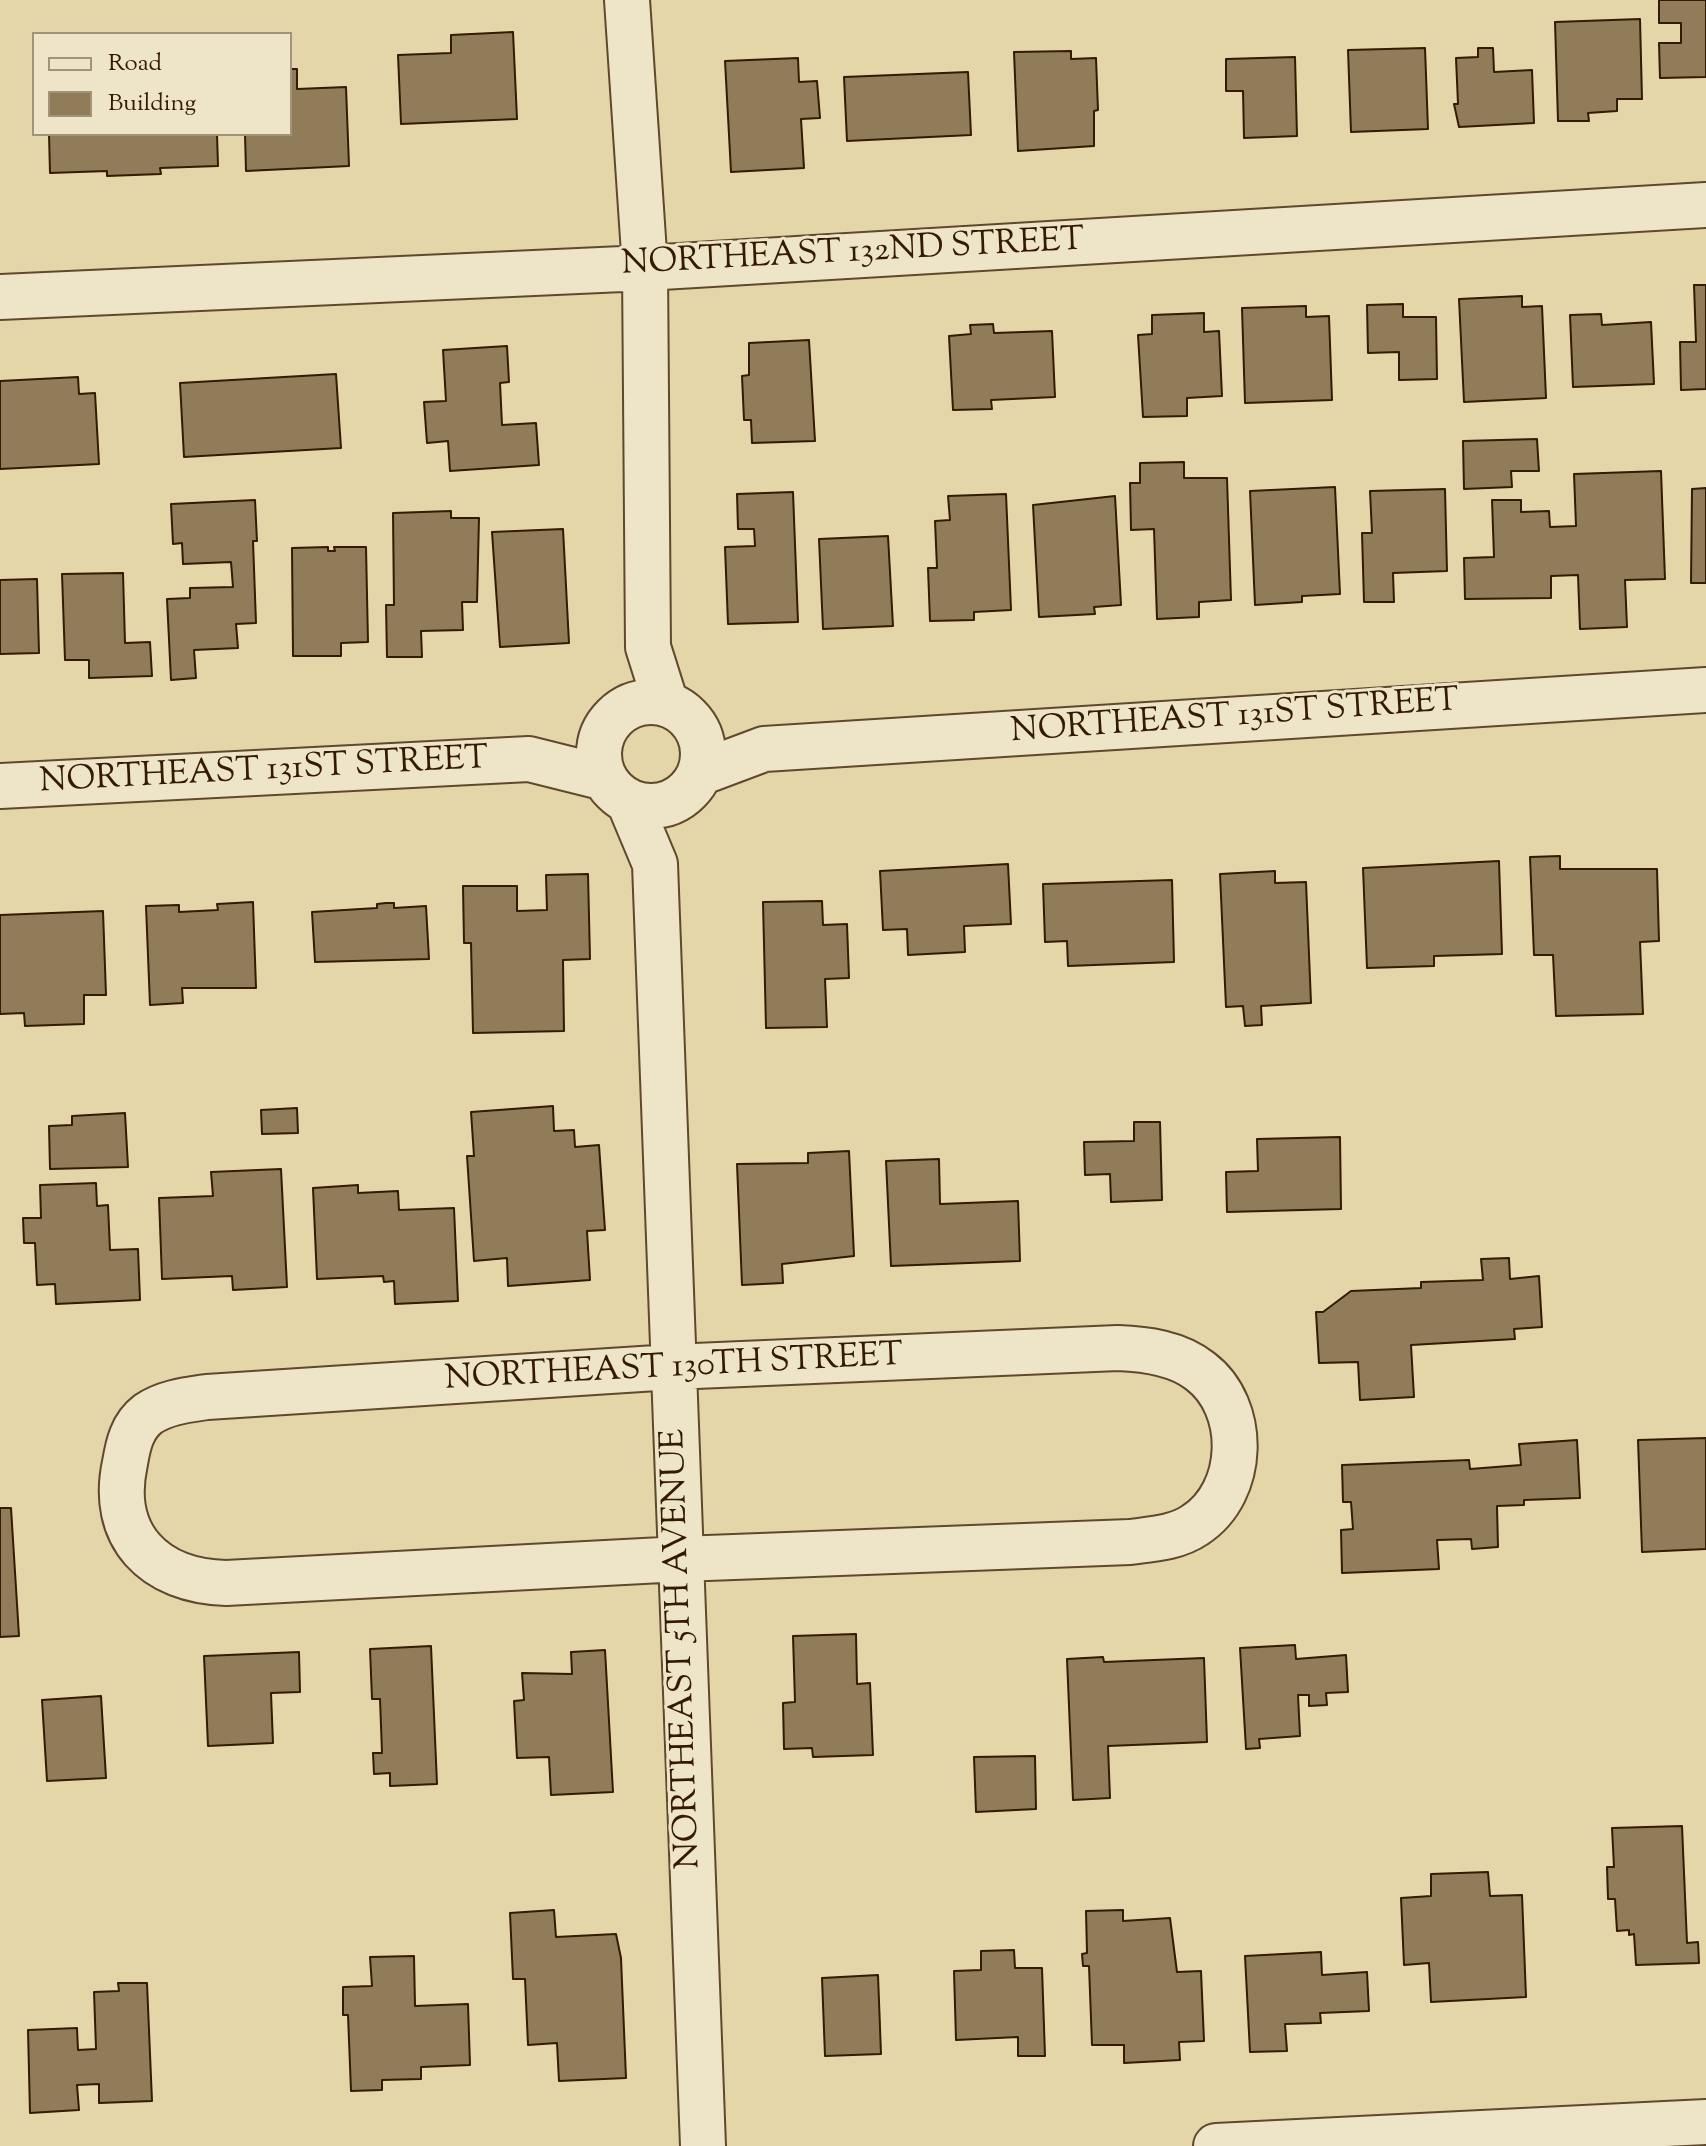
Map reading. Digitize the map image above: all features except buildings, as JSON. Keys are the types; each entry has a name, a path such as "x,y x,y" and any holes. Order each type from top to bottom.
{"street":[{"path":"627,0 645,268 648,716"},
{"name":"NORTHEAST 132ND STREET","path":"0,297 645,268 1706,205"},
{"name":"NORTHEAST 131ST STREET","path":"0,786 529,759 648,716 764,749 1706,690"},
{"path":"648,716 701,739 689,786 646,806 617,790 599,762 600,744 648,716"},
{"name":"NORTHEAST 131ST STREET","path":"689,786 764,749"},
{"name":"NORTHEAST 131ST STREET","path":"529,759 617,790"},
{"name":"NORTHEAST 5TH AVENUE","path":"655,864 689,786"},
{"name":"NORTHEAST 5TH AVENUE","path":"617,790 655,864 703,2146"},
{"name":"NORTHEAST 130TH STREET","path":"1150,1349 1197,1368 1212,1381 1223,1400 1236,1444 1235,1464 1215,1507 1195,1525 1170,1536 1130,1542 681,1559 200,1582 175,1575 135,1543 125,1522 122,1476 135,1428 148,1414 173,1403 207,1397 672,1367 1150,1349"},
{"path":"1216,2146 1706,2122"}]}
